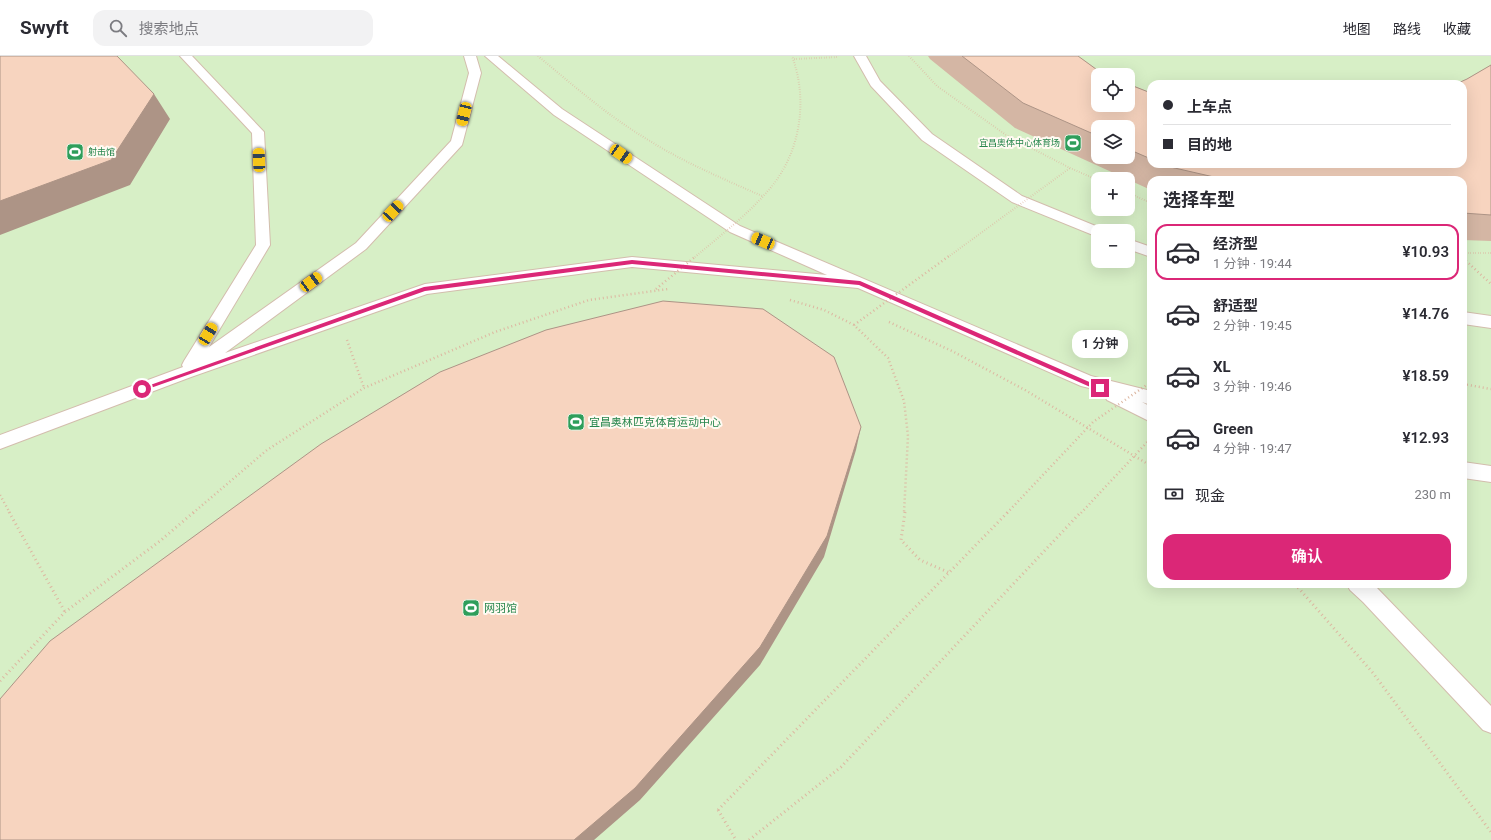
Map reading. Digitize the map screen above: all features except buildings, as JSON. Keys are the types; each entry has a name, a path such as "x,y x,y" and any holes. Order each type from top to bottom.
{"lane":[{"path":"185,373 263,245 258,132 186,56"},
{"path":"185,373 361,246 457,142 475,73 470,56"},
{"path":"491,56 558,112 735,229 1087,381 1147,413"},
{"path":"860,56 875,83 926,137 1017,199 1091,229"},
{"path":"1135,246 1147,251"},
{"path":"0,442 185,373 424,289 632,262 860,283"},
{"path":"1467,319 1491,322"},
{"path":"1087,381 1147,397"},
{"path":"1467,471 1491,474"},
{"path":"1362,588 1491,722"}],"path":[{"path":"538,56 592,101 635,132 697,166 762,196"},
{"path":"656,289 715,240 762,196 780,174 798,136 803,96 792,56"},
{"path":"909,56 938,86 1006,135 1070,168 1091,177"},
{"path":"794,59 840,57"},
{"path":"854,325 1070,168"},
{"path":"1135,196 1147,201"},
{"path":"1467,253 1491,253"},
{"path":"1467,262 1491,284"},
{"path":"860,283 864,303 876,312"},
{"path":"0,681 65,612 160,541 267,450 364,388 495,332 589,300 656,289 671,289"},
{"path":"784,299 824,310 854,325 888,358 904,401 908,436 906,500 901,540 920,560 950,573"},
{"path":"339,319 364,388"},
{"path":"888,321 894,326 952,351 1025,390 1147,463"},
{"path":"736,840 718,810 950,573 1093,422 1147,385"},
{"path":"1467,385 1491,389"},
{"path":"749,840 841,767 1147,442"},
{"path":"0,495 65,612"},
{"path":"1299,588 1320,610 1398,706 1491,832"}],"green space":[{"name":"宜昌奥林匹克体育运动中心","path":"0,56 1491,56 1491,840 0,840"}],"place":[{"name":"宜昌奥体中心体育场","path":"1073,143"},
{"name":"射击馆","path":"75,152"},
{"name":"宜昌奥林匹克体育运动中心","path":"576,422"},
{"name":"网羽馆","path":"471,608"}],"route":[{"path":"142,389 424,289 632,262 860,283 1087,381 1100,388"}]}
